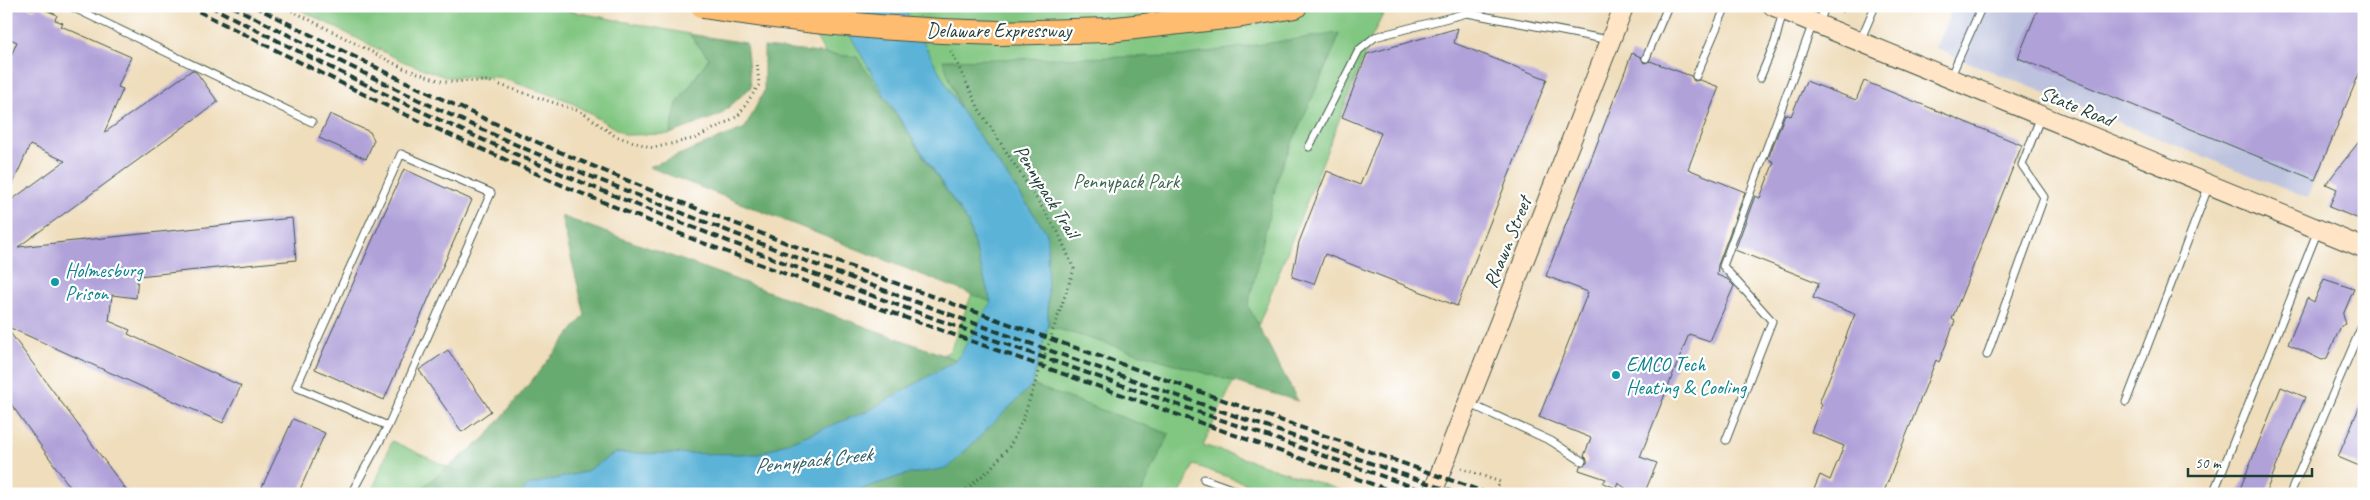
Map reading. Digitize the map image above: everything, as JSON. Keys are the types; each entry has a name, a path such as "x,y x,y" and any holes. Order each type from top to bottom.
{"highway":[{"name":"Delaware Expressway","path":"703,6 801,21 937,32 1000,33 1108,30 1242,15 1295,6"}],"main road":[{"name":"Rhawn Street","path":"1432,494 1624,6"},
{"name":"State Road","path":"1778,8 2364,248"}],"lane":[{"path":"70,6 312,122"},
{"path":"1646,58 1668,6"},
{"path":"1696,76 1726,6"},
{"path":"1726,440 1772,321 1723,266 1816,24 1825,6"},
{"path":"1860,42 1875,6"},
{"path":"1950,79 1982,6"},
{"path":"1760,78 1774,42 1778,8"},
{"path":"1309,147 1359,50 1375,36 1467,13 1610,40"},
{"path":"1987,355 2044,197 2022,165 2041,116"},
{"path":"351,494 388,426 491,194 401,154 296,387 388,426"},
{"path":"2126,402 2209,185"},
{"path":"2213,494 2318,229"},
{"path":"2290,494 2364,321"},
{"path":"1467,403 1551,441 1582,461"},
{"path":"1204,479 1245,494"}],"path":[{"path":"282,6 403,68 444,82 488,80 582,112 616,136 653,148 696,138 738,116 759,85 757,61"},
{"path":"1842,12 1845,6"},
{"name":"Pennypack Trail","path":"948,42 980,111 1058,232 1074,269 1023,418 1010,446 989,470 961,494"},
{"path":"1468,470 1500,482 1497,489"}],"shaded area":[{"path":"1953,6 2364,6 2364,56 2307,198 1936,49"}],"green space":[{"path":"293,6 544,6 689,34 709,58 677,104 670,134 626,135 567,100 497,77 445,77 402,61"},
{"name":"Pennypack Park","path":"799,6 1387,6 1371,39 1247,354 1203,445 1352,494 1276,494 1194,465 1180,494 494,494 550,453 851,405 950,351 979,275 842,84"},
{"path":"1339,33 1336,44 1279,172 1248,306 1298,401 1048,326 1047,233 960,109 943,60 1181,56"},
{"path":"689,34 746,43 751,87 720,115 670,134 677,104 709,58"},
{"path":"764,47 857,57 968,223 991,302 649,167 745,128 764,91"},
{"path":"561,216 957,360 868,411 759,454 615,453 585,472 529,485 520,494 414,494 485,438 585,315"},
{"path":"1032,385 1169,434 1141,494 846,494 904,475 948,467"},
{"path":"392,441 448,467 414,494 371,494"}],"water":[{"name":"Pennypack Creek","path":"833,6 903,6 960,109 1047,233 1048,326 1032,385 948,468 904,475 846,494 520,494 529,485 585,472 615,453 759,454 868,411 957,360 991,302 968,223 885,96"}],"building":[{"name":"Holmesburg Prison","path":"6,6 25,6 34,10 37,6 57,15 55,20 63,23 61,26 131,57 118,87 123,89 104,133 192,70 197,73 218,102 18,247 292,218 296,260 138,276 136,298 112,295 109,321 130,330 128,334 241,386 223,423 6,326 6,204 65,161 30,145 6,199 6,67 17,42 6,37"},
{"path":"2039,6 2364,6 2364,62 2315,180 2018,58"},
{"path":"1458,28 1454,43 1547,79 1457,306 1325,254 1314,284 1292,277 1299,242 1327,171 1360,185 1381,133 1342,117 1367,54"},
{"path":"1632,53 1641,57 1644,63 1650,61 1691,76 1694,81 1700,80 1719,87 1688,169 1745,192 1718,265 1717,275 1727,279 1734,286 1710,341 1689,334 1640,457 1657,463 1644,494 1634,494 1618,483 1616,488 1603,483 1606,479 1579,470 1580,466 1587,463 1587,459 1584,456 1591,438 1539,417 1588,292 1546,276"},
{"path":"1806,81 1856,100 1864,81 2022,145 1952,319 1955,321 1947,342 1939,362 1936,360 1883,494 1812,494 1820,475 1830,480 1844,446 1811,432 1822,404 1819,403 1855,314 1813,298 1819,283 1735,250 1755,196 1760,198 1774,162 1768,159 1785,114 1791,116"},
{"path":"330,114 370,132 374,140 366,159 319,138"},
{"path":"2364,135 2364,221 2329,207 2337,189 2326,184"},
{"path":"404,169 472,200 384,400 315,369"},
{"path":"2324,279 2354,289 2343,315 2346,324 2341,326 2327,358 2322,360 2288,344 2307,298 2314,302"},
{"path":"6,327 129,494 75,494 6,397"},
{"path":"448,350 491,411 462,432 419,370"},
{"path":"2281,387 2305,397 2265,494 2238,494"},
{"path":"2364,396 2364,468 2338,457"},
{"path":"293,419 325,433 298,494 277,494 262,487"}],"railway":[{"path":"188,6 393,109 564,186 695,240 845,296 1400,494"},
{"path":"210,6 432,117 523,158 675,220 998,342 1433,494"},
{"path":"232,6 444,112 530,151 682,213 1014,338 1459,494"},
{"path":"254,6 453,104 626,180 679,201 945,301 1490,494"}],"place":[{"name":"Holmesburg Prison","path":"55,282"},
{"name":"EMCO Tech Heating & Cooling","path":"1616,375"}]}
